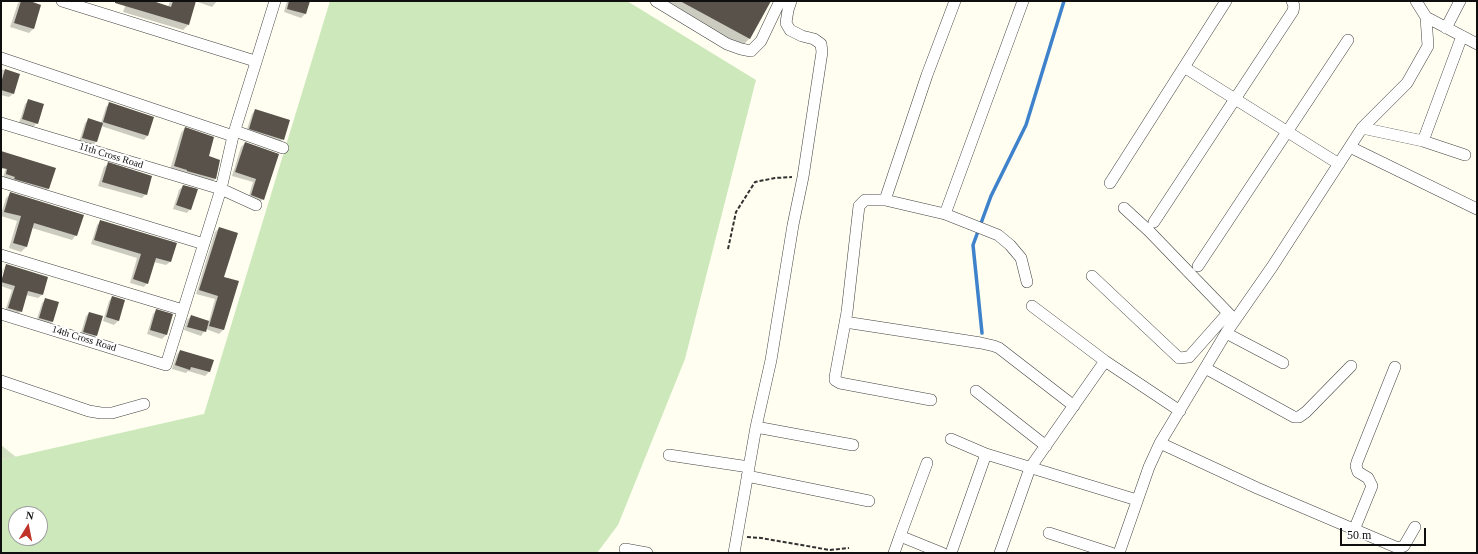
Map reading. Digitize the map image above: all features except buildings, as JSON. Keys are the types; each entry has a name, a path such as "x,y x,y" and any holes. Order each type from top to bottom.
{"street":[{"path":"62,1 255,61"},
{"path":"1,255 183,310 221,189 234,133 274,1"},
{"path":"656,1 727,44 751,51 761,41 780,1"},
{"path":"734,553 756,427 771,360 793,225 803,177 822,52 821,44 814,39 802,36 790,30 786,23 791,1"},
{"path":"885,200 927,75 955,1"},
{"path":"945,214 1023,1"},
{"path":"1110,184 1226,1"},
{"path":"1154,222 1293,11 1294,6 1292,1"},
{"path":"1092,276 1179,358 1189,357 1231,317 1272,267 1362,128 1407,82 1428,46 1426,17 1416,1"},
{"path":"1446,28 1460,1"},
{"path":"1426,17 1477,44"},
{"path":"1423,141 1462,36"},
{"path":"1198,266 1348,40"},
{"path":"1,58 283,148"},
{"path":"1184,67 1339,164"},
{"name":"11th Cross Road","path":"1,123 221,189 256,205"},
{"path":"1362,128 1423,141 1466,155"},
{"path":"1350,146 1477,209"},
{"path":"1,182 204,244"},
{"path":"931,400 840,383 835,380 845,322 859,206 865,200 885,200 945,214 998,235 1010,245 1021,258 1027,282"},
{"path":"1124,208 1149,231 1231,317"},
{"path":"1032,306 1105,361 1180,411"},
{"name":"14th Cross Road","path":"1,314 166,365 183,310"},
{"path":"1119,553 1149,467 1160,443 1226,333 1231,317"},
{"path":"845,322 994,346 999,348 1074,406"},
{"path":"1226,333 1283,363"},
{"path":"1000,553 1030,468 1105,361"},
{"path":"1205,368 1294,417 1299,417 1306,412 1351,366"},
{"path":"1354,530 1372,486 1368,478 1358,472 1356,466 1357,462 1395,367"},
{"path":"1,381 89,411 101,413 112,414 144,404"},
{"path":"976,391 1046,446"},
{"path":"756,427 854,445"},
{"path":"951,439 986,454 1138,500"},
{"path":"1160,443 1257,488 1398,548 1404,546 1415,527"},
{"path":"951,553 986,454"},
{"path":"669,455 869,501"},
{"path":"894,553 927,463"},
{"path":"1049,533 1111,553"},
{"path":"900,536 942,553"},
{"path":"625,549 647,553"}],"path":[{"path":"728,249 736,212 755,182 775,178 803,177"},
{"path":"736,540 748,537 830,550 849,548"}],"green space":[{"path":"330,1 627,1 756,80 685,359 618,525 597,553 1,553 1,460 204,414"},
{"path":"1,445 16,457 1,460"}],"waterway":[{"path":"982,333 973,245 991,196 1026,125 1064,1"}]}
